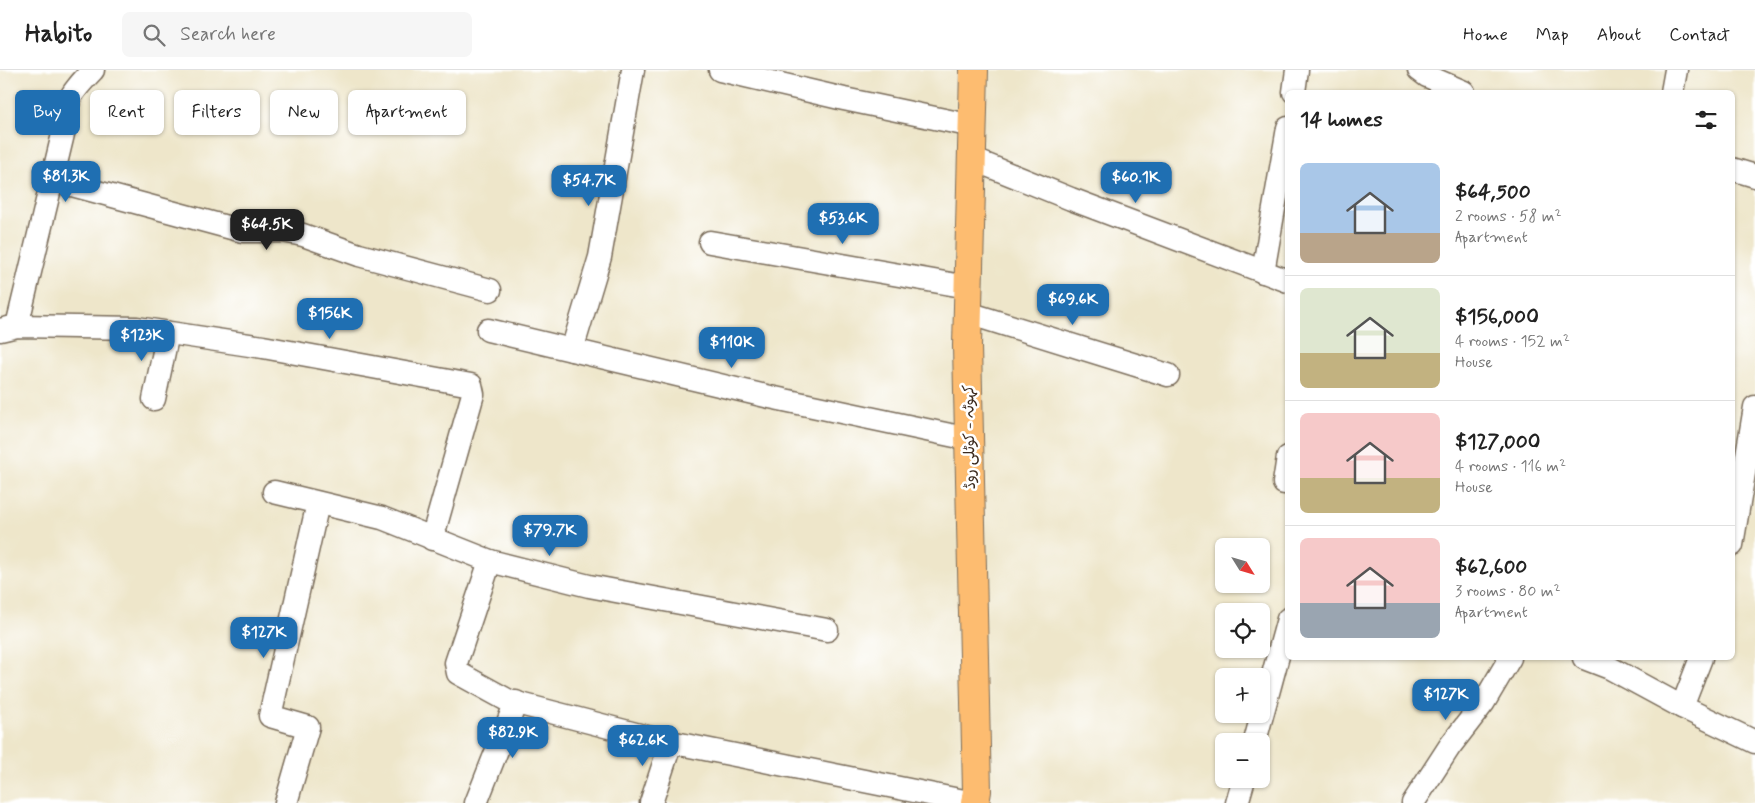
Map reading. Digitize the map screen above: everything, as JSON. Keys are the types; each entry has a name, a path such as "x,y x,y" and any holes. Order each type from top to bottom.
{"main road":[{"name":"کہوٹہ - کوٹلی روڈ","path":"974,70 968,300 969,439 977,782 975,803"}],"street":[{"path":"93,70 73,91 65,111 64,130 53,180 8,328 137,328 263,347 471,385 473,394 432,539"},
{"path":"572,350 600,257 633,70"},
{"path":"720,70 844,99 973,126"},
{"path":"1294,90 1297,70"},
{"path":"1418,70 1460,90"},
{"path":"1672,90 1676,70"},
{"path":"1263,272 1285,145"},
{"path":"972,159 1071,199 1285,280"},
{"path":"1735,170 1755,176"},
{"path":"53,180 242,231 284,231 303,235 359,255 490,290"},
{"path":"710,242 968,300 1168,375"},
{"path":"488,330 770,398 969,439"},
{"path":"154,399 168,333"},
{"path":"1735,510 1739,463 1755,407"},
{"path":"1284,482 1285,476"},
{"path":"274,492 382,518 490,561 589,586 827,630"},
{"path":"286,803 308,727 270,716 318,503"},
{"path":"490,561 456,663 458,673 509,700 670,742 975,803"},
{"path":"1257,733 1285,630"},
{"path":"1413,803 1450,746 1484,702 1509,660"},
{"path":"1589,660 1610,668 1682,708 1755,742"},
{"path":"1682,708 1700,660"},
{"path":"476,803 516,702"},
{"path":"651,803 670,742"},
{"path":"1237,803 1241,788"}]}
